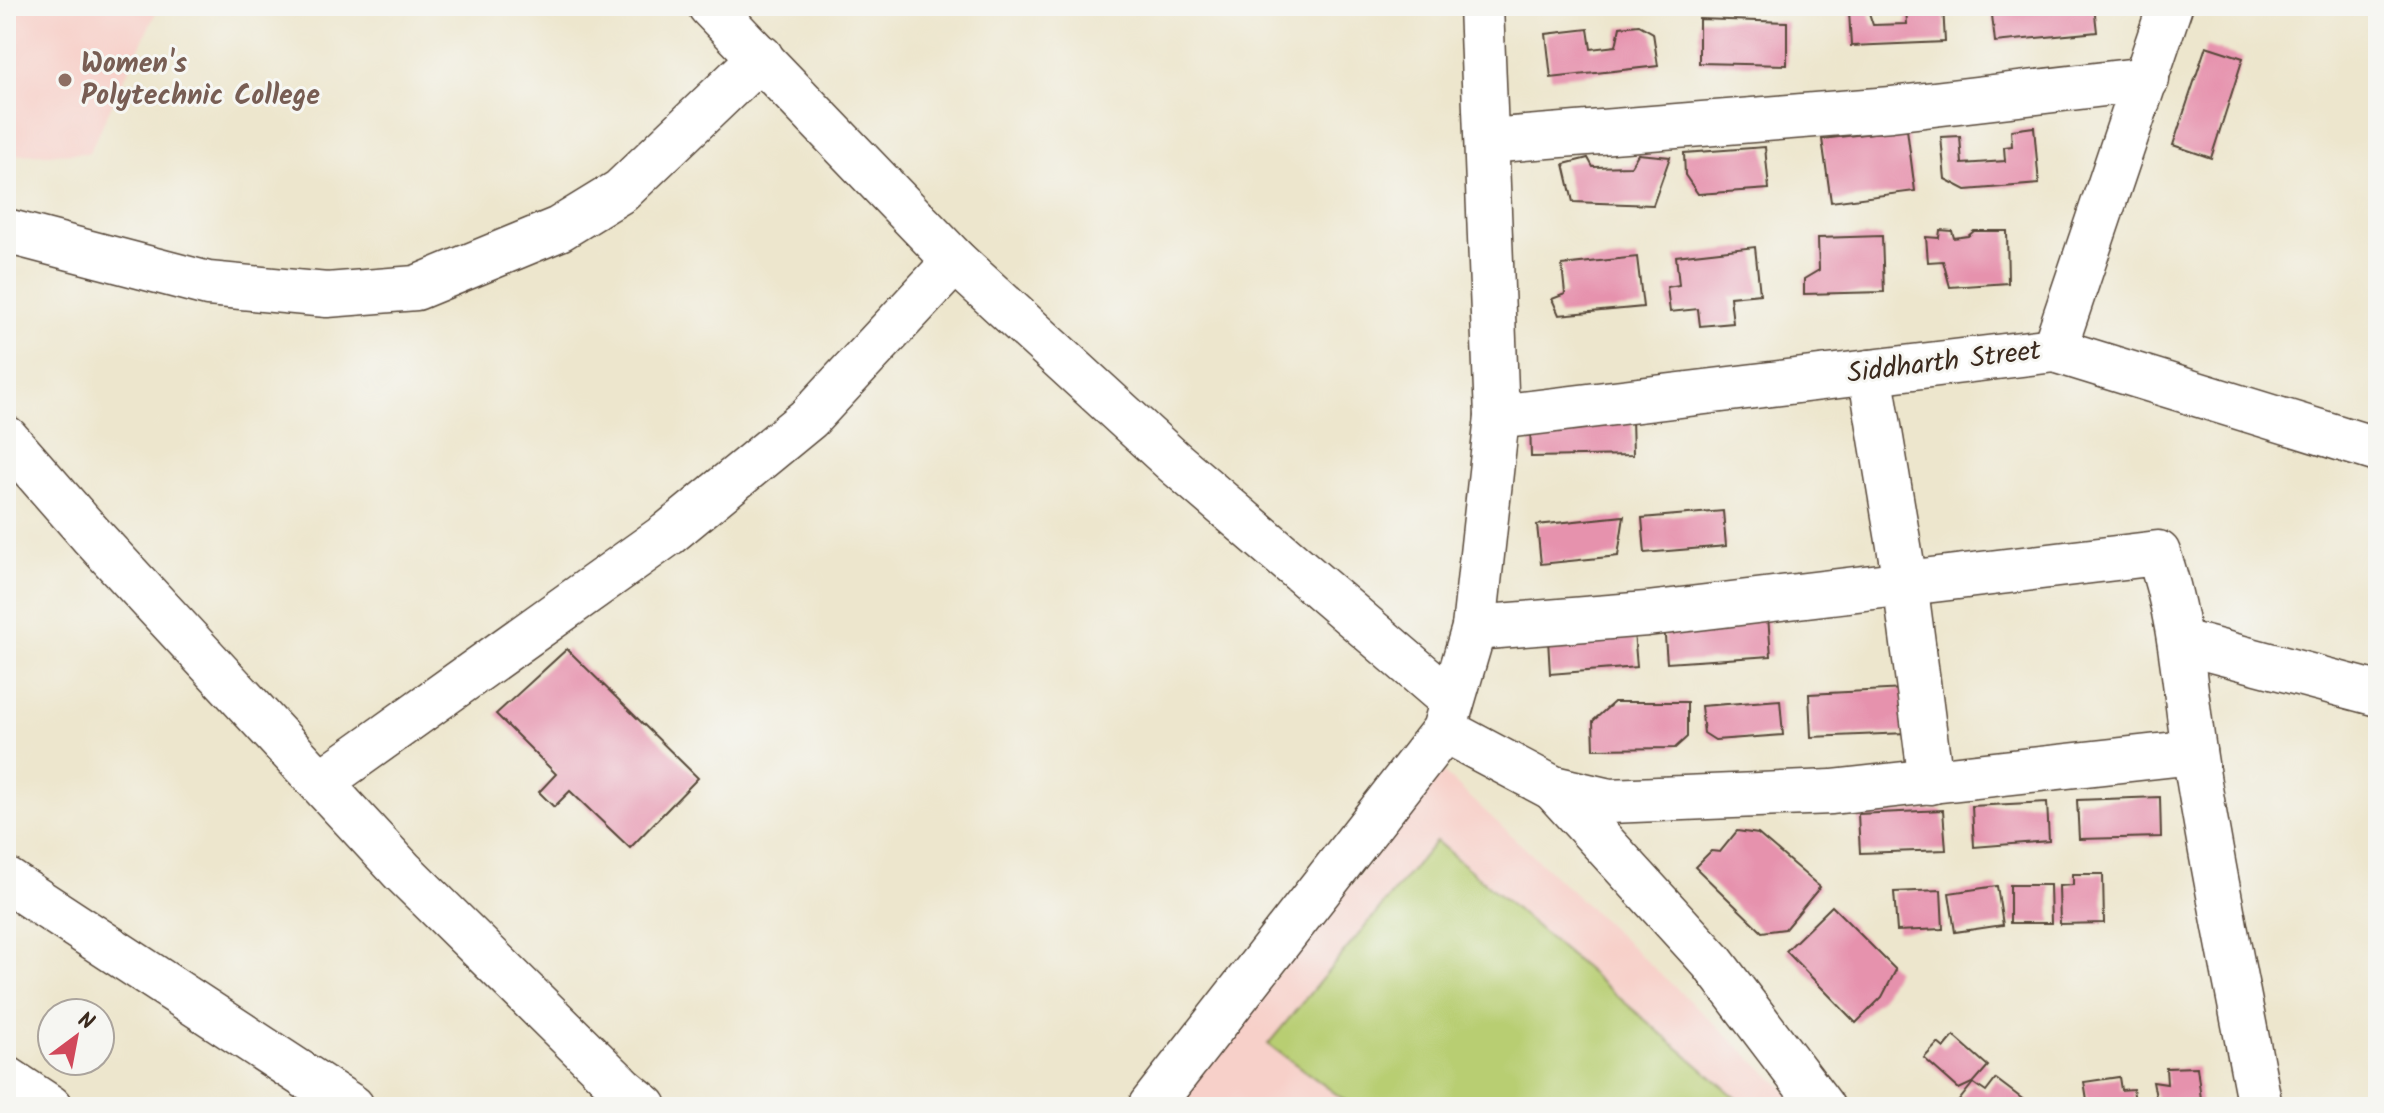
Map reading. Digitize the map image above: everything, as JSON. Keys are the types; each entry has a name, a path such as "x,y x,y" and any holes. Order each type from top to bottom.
{"street":[{"path":"710,6 955,261 1448,715 1553,788 1712,962 1822,1107"},
{"path":"1150,1107 1448,715 1474,628 1497,417 1481,6"},
{"path":"2054,350 2170,6"},
{"path":"6,231 208,284 327,295 416,288 559,229 621,191 761,57"},
{"path":"1487,141 1891,109 2147,79"},
{"path":"321,782 668,534 809,418 955,261"},
{"name":"Siddharth Street","path":"1497,417 2054,350 2378,450"},
{"path":"1870,372 1905,582 1931,782"},
{"path":"6,438 91,535 402,871 623,1089 645,1107"},
{"path":"1474,628 1647,614 2158,553 2182,642 2194,752 2260,1107"},
{"path":"2182,642 2378,694"},
{"path":"1553,788 1609,801 1832,792 2194,752"},
{"path":"6,880 352,1107"},
{"path":"6,1078 50,1107"}],"shaded area":[{"name":"Women's Polytechnic College","path":"6,6 159,6 89,153 6,155"},
{"path":"1443,772 1804,1107 1170,1107"}],"green space":[{"path":"1436,841 1747,1107 1354,1107 1268,1044"}],"building":[{"path":"1906,6 1943,6 1945,42 1851,46 1849,11 1868,10 1873,25 1907,24"},
{"path":"1991,6 2094,6 2097,32 1995,42"},
{"path":"1699,19 1787,22 1787,65 1699,63"},
{"path":"1639,25 1653,33 1658,66 1551,78 1546,34 1588,29 1591,49 1616,46 1620,27"},
{"path":"2206,46 2243,58 2211,158 2173,145"},
{"path":"2034,127 2039,184 1966,190 1945,179 1941,137 1960,136 1962,164 2005,161 2004,147 2012,146 2011,130"},
{"path":"1907,129 1915,191 1831,202 1822,139"},
{"path":"1765,147 1769,189 1698,194 1685,175 1684,153"},
{"path":"1638,154 1670,157 1653,205 1573,202 1564,164 1588,158 1593,167 1631,166"},
{"path":"1940,230 1952,231 1954,238 1968,236 1974,231 2007,231 2008,283 1950,287 1943,261 1928,262 1926,237 1939,238"},
{"path":"1882,236 1884,292 1804,294 1804,279 1819,270 1818,238"},
{"path":"1755,247 1760,294 1730,297 1733,323 1700,326 1698,309 1670,312 1667,287 1679,285 1676,256"},
{"path":"1637,257 1643,307 1559,315 1552,299 1565,294 1562,265"},
{"path":"1632,418 1633,455 1531,457 1530,420"},
{"path":"1723,511 1726,546 1645,553 1642,518"},
{"path":"1624,516 1618,556 1541,564 1537,525"},
{"path":"1768,616 1771,656 1667,663 1664,624"},
{"path":"1634,632 1637,667 1550,674 1548,639"},
{"path":"567,649 698,778 630,848 570,791 554,807 539,792 556,774 496,714"},
{"path":"1905,689 1907,733 1811,737 1809,694"},
{"path":"1780,700 1783,735 1715,740 1704,733 1701,706"},
{"path":"1614,702 1687,702 1687,737 1675,748 1594,749 1593,721"},
{"path":"2160,797 2161,837 2079,839 2077,800"},
{"path":"2047,802 2049,841 1974,847 1972,806"},
{"path":"1943,810 1946,850 1860,853 1858,814"},
{"path":"1737,831 1758,834 1820,887 1785,929 1762,932 1695,867 1711,851 1720,852"},
{"path":"2073,874 2103,874 2104,923 2060,924 2059,886 2073,885"},
{"path":"2010,885 2050,885 2051,923 2010,923"},
{"path":"1997,886 2003,925 1955,932 1949,893"},
{"path":"1941,890 1943,929 1897,931 1894,892"},
{"path":"1832,906 1896,970 1882,997 1856,1023 1786,951"},
{"path":"1954,1036 1988,1066 1974,1082 1959,1089 1924,1058 1938,1043 1944,1048"},
{"path":"2197,1067 2202,1107 2158,1107 2153,1082 2167,1084 2166,1068"},
{"path":"2119,1077 2121,1090 2133,1089 2136,1107 2088,1107 2084,1082"},
{"path":"1996,1079 2033,1107 1954,1107 1973,1083 1986,1092"}],"place":[{"name":"Women's Polytechnic College","path":"65,80"}]}
